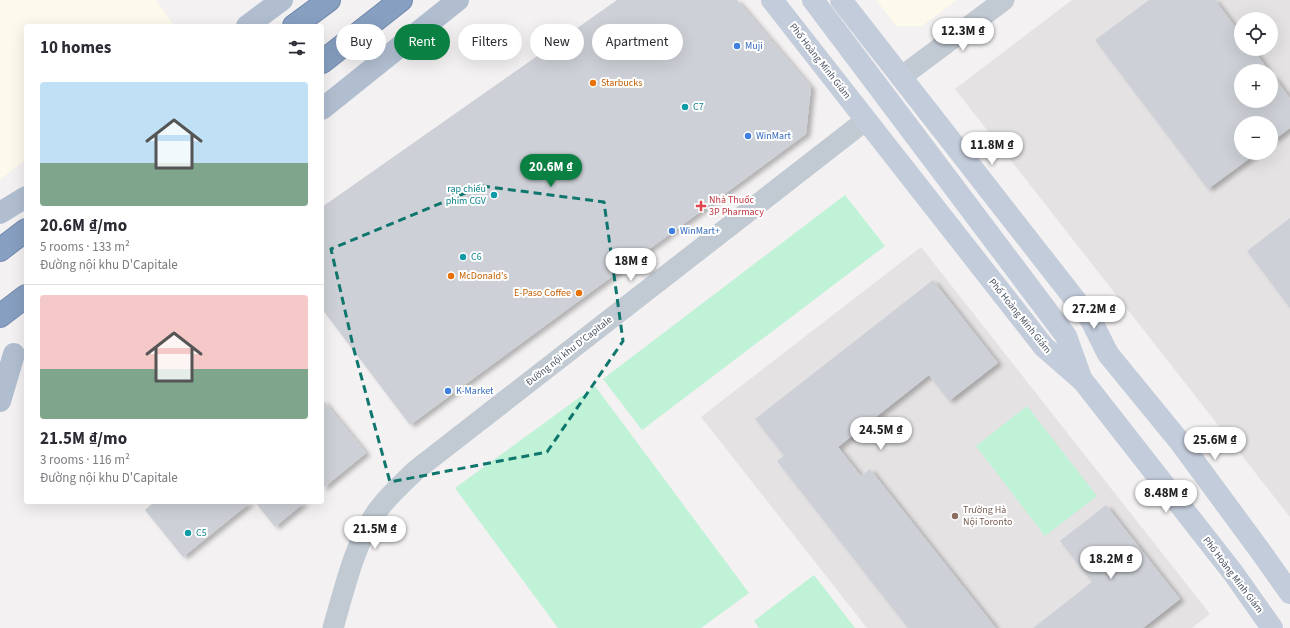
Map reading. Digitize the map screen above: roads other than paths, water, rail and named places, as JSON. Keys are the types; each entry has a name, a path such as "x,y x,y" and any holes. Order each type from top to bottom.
{"highway":[{"path":"297,24 328,0"},
{"path":"324,60 401,0"},
{"path":"0,250 24,232"},
{"path":"0,316 24,298"}],"main road":[{"path":"250,24 282,0"},
{"path":"324,107 458,0"},
{"path":"0,213 24,198"},
{"path":"0,401 13,356"}],"street":[{"name":"Phố Hoàng Minh Giám","path":"772,0 1044,348 1083,381 1234,574 1271,628"},
{"path":"813,0 1066,336 1083,381"},
{"path":"841,0 1091,320 1108,354 1180,442 1290,593"},
{"path":"901,78 1004,0"},
{"name":"Đường nội khu D'Capitale","path":"333,628 363,535 378,511 416,470 866,120"},
{"path":"1066,336 1108,354"}],"place":[{"name":"Muji","path":"737,46"},
{"name":"Starbucks","path":"593,83"},
{"name":"C7","path":"685,107"},
{"name":"WinMart","path":"748,136"},
{"name":"rạp chiếu phim CGV","path":"494,195"},
{"name":"Nhà Thuốc 3P Pharmacy","path":"701,206"},
{"name":"WinMart+","path":"672,231"},
{"name":"C6","path":"463,257"},
{"name":"McDonald's","path":"451,276"},
{"name":"E-Paso Coffee","path":"579,293"},
{"name":"K-Market","path":"448,391"},
{"name":"Trường Hà Nội Toronto","path":"955,516"},
{"name":"C5","path":"188,533"}]}
